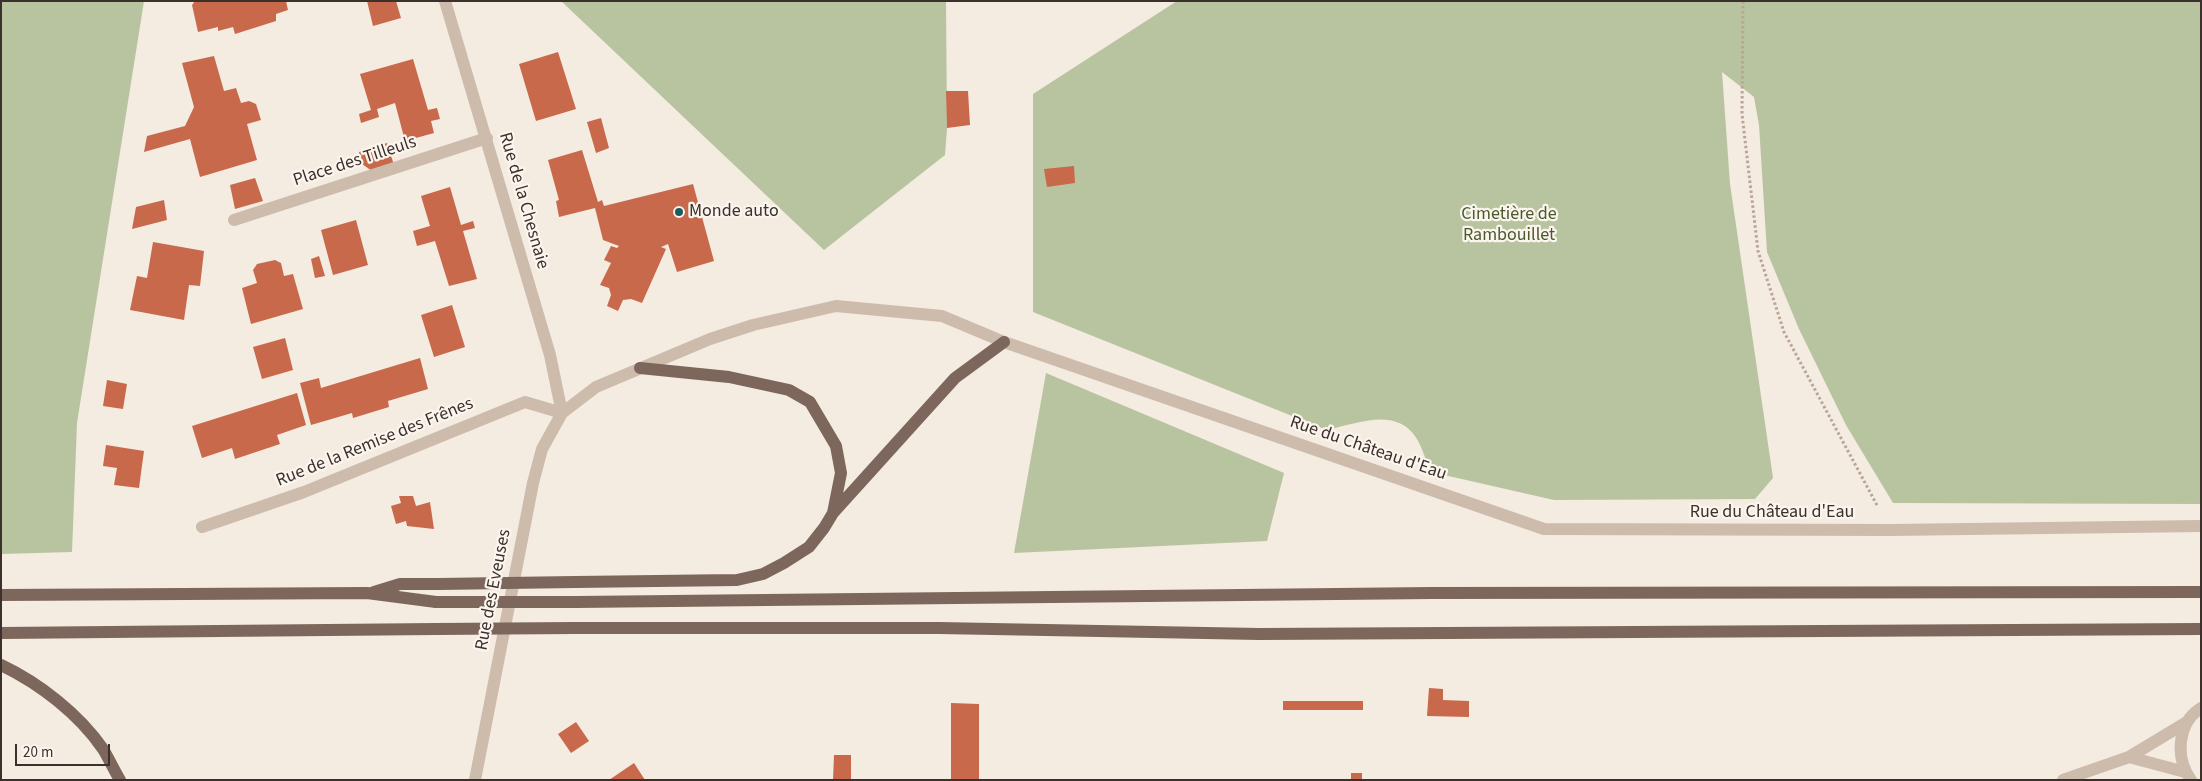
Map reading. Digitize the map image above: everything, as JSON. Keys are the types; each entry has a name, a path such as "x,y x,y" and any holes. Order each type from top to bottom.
{"main road":[{"path":"367,593 400,584 737,580 763,574 810,547 833,514 955,378 1004,342"},
{"path":"640,368 729,377 789,390 810,402 836,446 841,473 833,514"},
{"path":"1,595 367,593 436,602 576,602 1412,594 2201,592"},
{"path":"1,633 574,628 939,628 1259,634 2201,629"},
{"path":"1,665 47,694 85,726 103,750 120,780"}],"street":[{"name":"Rue de la Chesnaie","path":"444,1 487,138 550,355 562,413"},
{"name":"Place des Tilleuls","path":"234,220 487,138"},
{"name":"Rue du Château d'Eau","path":"562,413 596,387 710,339 754,325 836,306 942,316 1004,342 1544,529 1891,530 2201,526"},
{"name":"Rue de la Remise des Frênes","path":"202,527 304,492 525,402 562,413"},
{"name":"Rue des Eveuses","path":"475,780 533,482 542,449 562,413"},
{"path":"2063,780 2129,757 2187,722 2201,708"},
{"path":"2187,722 2180,740 2180,755 2188,776"},
{"path":"2129,757 2188,776"}],"path":[{"path":"1743,1 1742,114 1758,251 1784,332 1891,530"}],"green space":[{"path":"1,1 144,1 77,423 72,552 1,554"},
{"path":"561,1 946,1 947,128 945,155 824,250"},
{"name":"Cimetière de Rambouillet","path":"1177,1 2201,1 2201,504 1893,503 1846,425 1799,329 1767,252 1759,125 1754,97 1722,72 1730,184 1773,478 1755,499 1554,500 1431,472 1415,436 1406,427 1396,422 1374,420 1327,430 1033,312 1033,94"},
{"path":"1046,373 1284,473 1267,541 1014,553"}],"building":[{"path":"195,1 286,1 288,10 276,14 276,21 235,34 233,27 218,31 218,27 198,32 192,5"},
{"path":"367,1 396,1 401,18 373,26"},
{"path":"558,52 576,109 536,121 519,64"},
{"path":"214,56 224,91 236,88 241,103 249,101 256,104 261,120 247,124 257,160 200,177 190,139 144,152 147,136 185,126 194,107 182,63"},
{"path":"413,59 428,110 437,108 440,119 431,121 434,133 405,141 395,103 377,109 379,117 361,123 359,114 371,110 360,74"},
{"path":"946,91 968,91 970,125 947,128"},
{"path":"601,118 609,148 596,153 587,122"},
{"path":"387,143 394,165 372,171 362,164 359,152"},
{"path":"582,150 598,202 602,200 604,206 693,184 714,261 677,272 668,244 661,247 666,249 642,303 631,299 623,300 618,311 607,306 611,295 609,288 600,285 611,263 604,260 611,246 617,248 619,246 603,240 595,208 559,217 556,201 559,200 548,160"},
{"path":"1074,166 1075,183 1047,187 1044,169"},
{"path":"255,178 263,201 235,209 230,185"},
{"path":"450,187 461,225 473,221 475,228 463,231 477,279 449,286 435,241 417,246 413,231 430,226 421,196"},
{"path":"164,200 167,220 132,229 136,207"},
{"path":"356,220 368,265 333,275 321,230"},
{"path":"153,242 204,251 200,286 189,285 184,320 130,310 137,276 147,278"},
{"path":"319,256 325,276 315,278 311,259"},
{"path":"275,260 281,263 284,276 293,274 303,309 251,324 242,288 257,283 253,270 257,264"},
{"path":"452,305 465,347 434,357 421,315"},
{"path":"285,338 293,370 262,379 253,347"},
{"path":"420,358 428,389 388,401 389,407 353,418 352,413 311,425 300,383 319,378 321,388"},
{"path":"107,380 127,384 123,409 103,406"},
{"path":"297,393 306,425 277,435 280,444 235,459 232,448 202,458 192,426"},
{"path":"106,445 144,451 139,488 114,485 117,468 103,466"},
{"path":"399,496 413,496 416,506 430,502 434,529 407,526 406,521 396,524 391,506 401,503"},
{"path":"1429,688 1443,689 1443,700 1469,701 1469,717 1427,716"},
{"path":"1283,701 1363,701 1363,710 1283,710"},
{"path":"951,703 979,704 979,780 951,780"},
{"path":"576,722 589,741 571,753 558,734"},
{"path":"834,755 851,755 851,780 833,780"},
{"path":"634,763 645,780 609,780"},
{"path":"1351,773 1362,773 1362,780 1351,780"}],"place":[{"name":"Monde auto","path":"679,212"}]}
